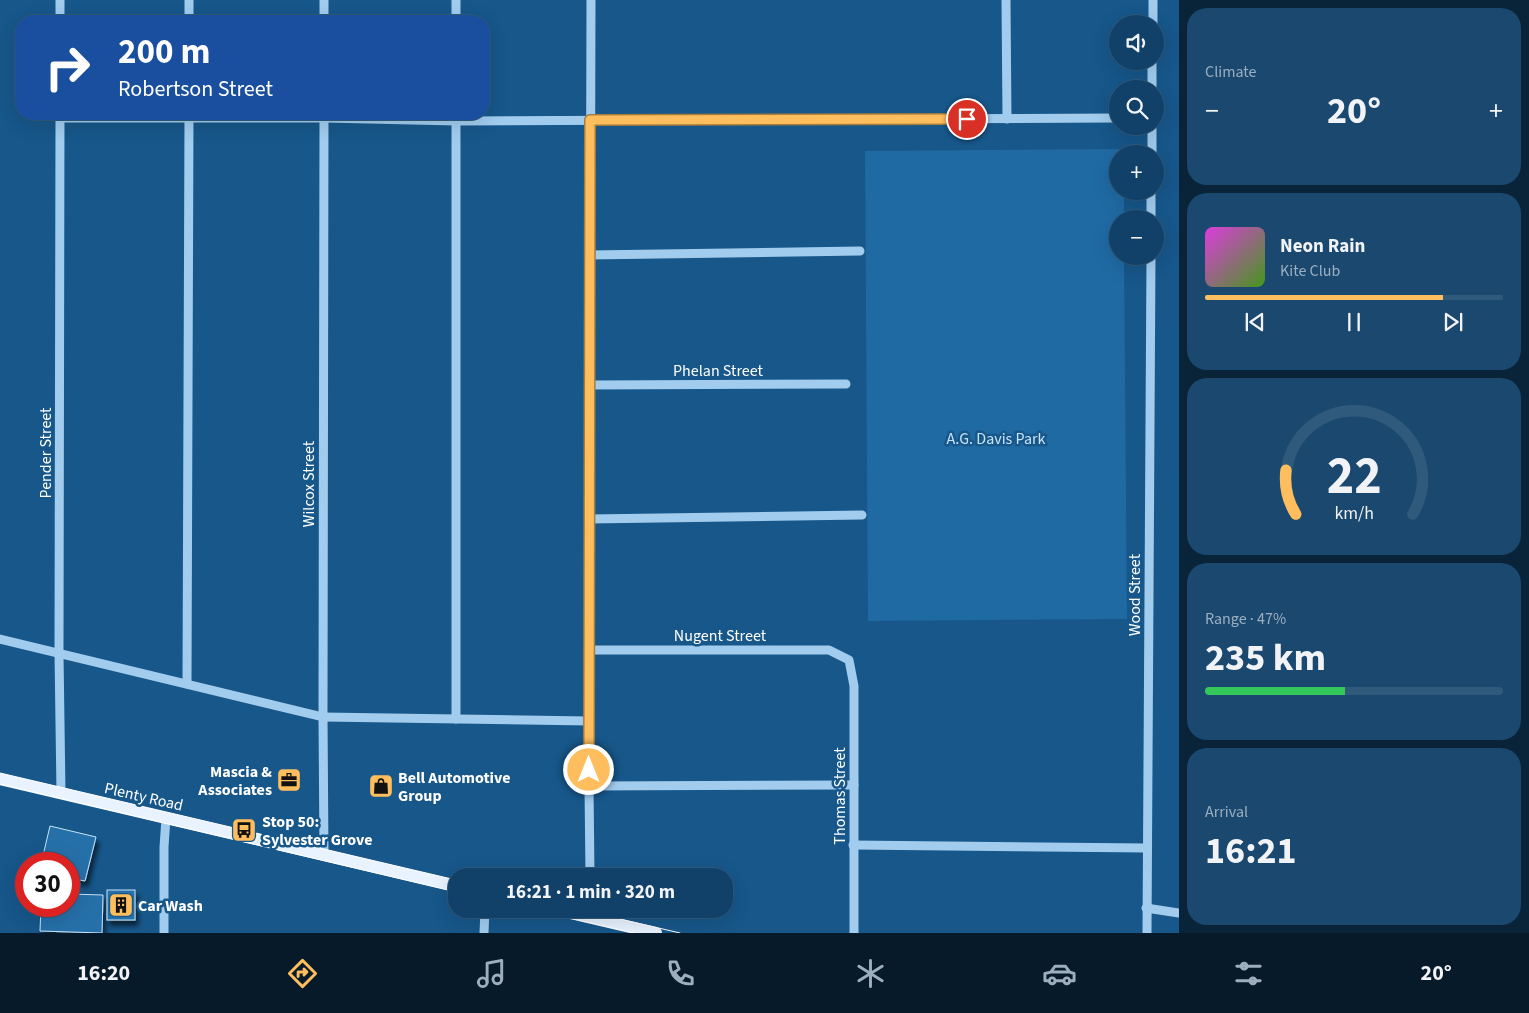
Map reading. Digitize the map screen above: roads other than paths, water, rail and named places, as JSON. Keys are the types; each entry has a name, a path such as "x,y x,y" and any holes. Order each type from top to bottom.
{"main road":[{"name":"Plenty Road","path":"0,779 448,884"},
{"path":"607,918 656,933"}],"street":[{"path":"60,0 60,15"},
{"path":"189,0 189,15"},
{"path":"324,0 324,15"},
{"path":"456,0 456,15"},
{"path":"590,0 590,868"},
{"path":"1006,0 1007,119"},
{"path":"1152,15 1153,0"},
{"path":"490,118 590,120 1109,118"},
{"name":"Pender Street","path":"60,120 59,653 61,793"},
{"path":"187,684 189,120"},
{"name":"Wilcox Street","path":"324,120 324,855"},
{"path":"456,120 456,719"},
{"path":"590,255 860,251"},
{"name":"Wood Street","path":"1147,933 1151,265"},
{"name":"Phelan Street","path":"590,386 846,384"},
{"path":"589,519 862,515"},
{"path":"0,639 323,716 589,721"},
{"name":"Nugent Street","path":"589,650 828,650 849,660"},
{"name":"Thomas Street","path":"849,660 854,686 854,933"},
{"path":"589,786 854,785"},
{"path":"164,933 164,846 166,818"},
{"path":"853,845 1147,848"},
{"path":"1146,908 1179,913"},
{"path":"484,933 485,918"}],"tram line":[{"path":"0,773 448,878"},
{"path":"0,784 448,890"},
{"path":"569,918 634,933"},
{"path":"616,918 680,933"}],"place":[{"name":"Mascia & Associates","path":"289,780"},
{"name":"Bell Automotive Group","path":"381,786"},
{"name":"Stop 50: Sylvester Grove","path":"244,830"},
{"name":"Car Wash","path":"121,905"}],"park label":[{"name":"A.G. Davis Park","path":"996,438"}]}
